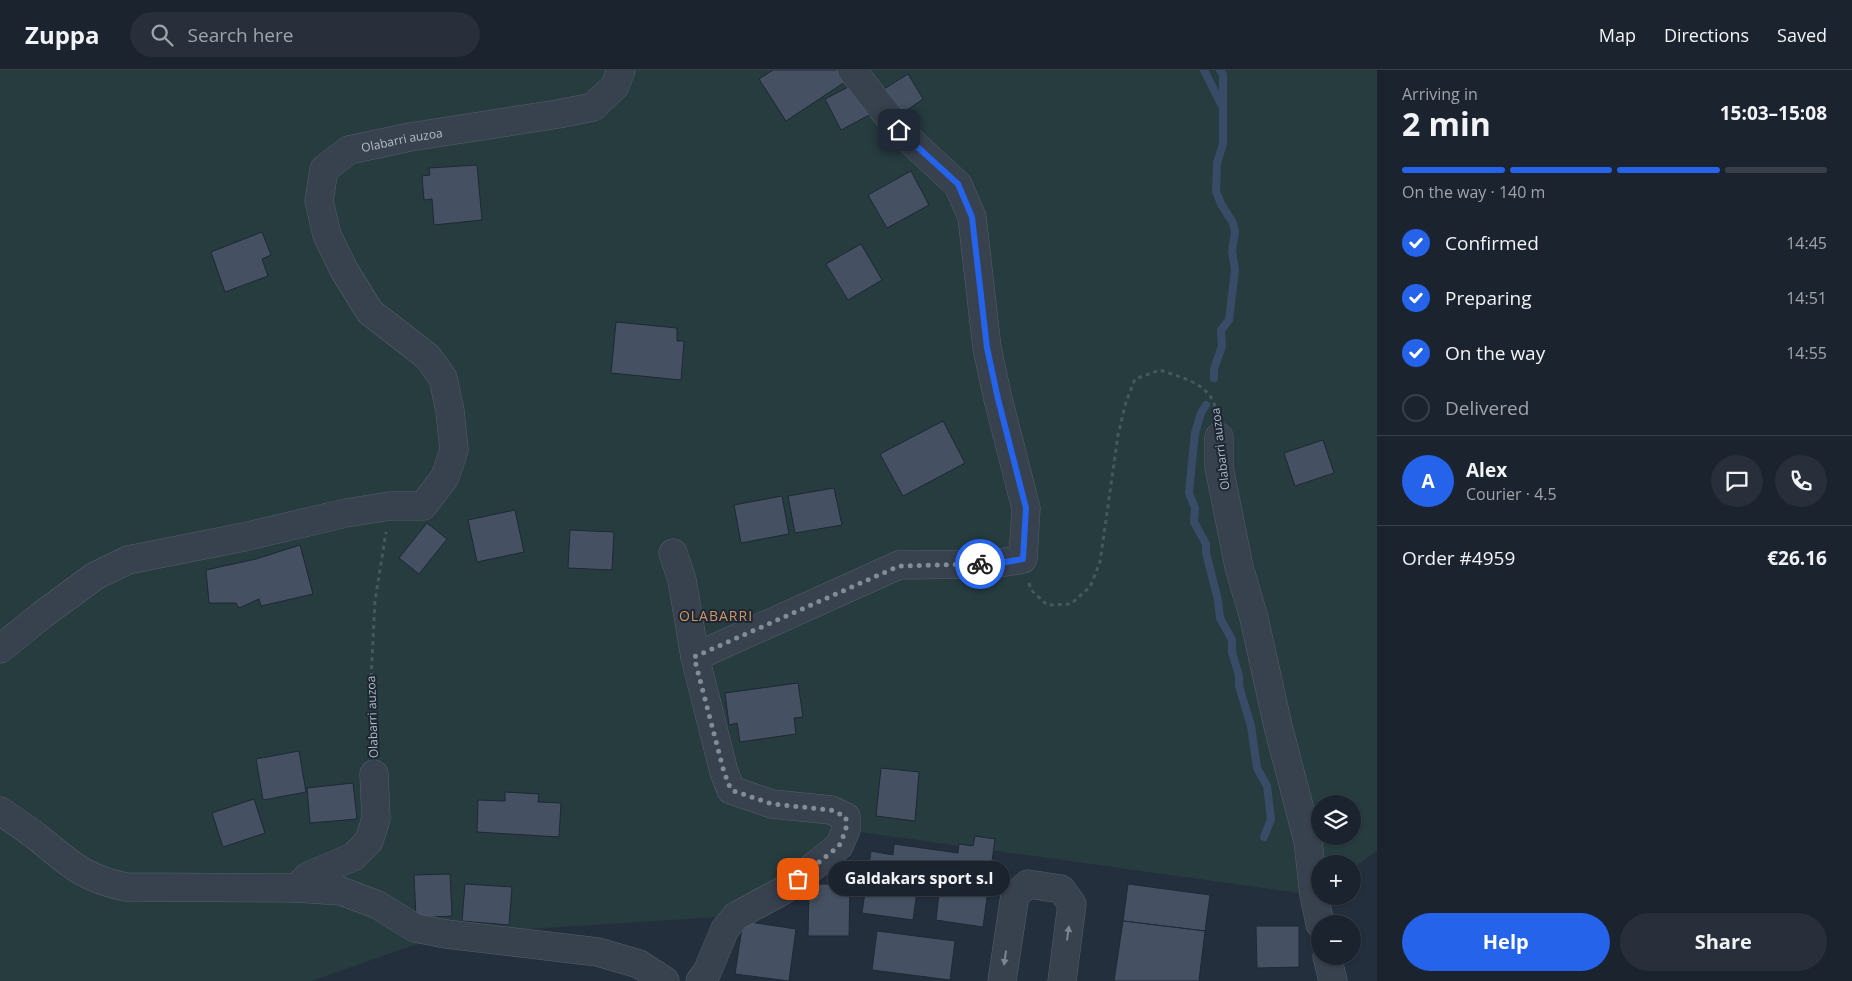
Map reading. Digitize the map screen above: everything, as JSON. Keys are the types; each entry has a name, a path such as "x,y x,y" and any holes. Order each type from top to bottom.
{"lane":[{"name":"Olabarri auzoa","path":"0,649 95,576 128,560 244,537 346,513 390,506 423,506 445,477 454,450 450,411 443,378 428,357 370,312 344,270 327,235 319,201 324,169 349,150 410,137 593,107 615,86 621,70"},
{"path":"694,657 899,566 994,564 1023,559 1026,508 987,348 972,217 958,184 899,130 852,70"},
{"name":"Olabarri auzoa","path":"1219,437 1219,467 1238,567 1254,618 1278,726 1308,841 1318,915"},
{"path":"673,553 682,580 694,657 724,772 731,790 772,804 831,810 846,817 846,830 839,846 784,890 736,916 725,929 707,972 700,981"},
{"name":"Olabarri auzoa","path":"297,888 308,876 354,857 369,841 376,819 374,774"},
{"path":"0,811 34,834 77,869 104,882 126,887 297,888 341,891 378,905 415,928 446,934 598,952 639,964 665,981"},
{"path":"1002,981 1014,895 1028,884 1061,889 1072,904 1062,981"},
{"path":"1329,965 1333,981"}],"path":[{"name":"Olabarri auzoa","path":"1023,559 1031,590 1046,605 1071,604 1090,587 1100,562 1118,435 1126,402 1135,379 1160,370 1201,385 1214,402 1219,437"},
{"name":"Olabarri auzoa","path":"374,774 371,679 373,631 375,601 390,506"}],"green space":[{"path":"0,70 1377,70 1377,851 1361,862 1361,855 1311,855 1311,895 846,830 736,916 446,934 311,981 0,981"}],"building":[{"path":"773,70 841,70 848,80 786,121 759,79"},
{"path":"908,74 923,99 900,115 884,89"},
{"path":"856,83 873,113 841,130 825,99"},
{"path":"477,165 482,220 434,225 432,199 424,200 422,176 430,175 429,168"},
{"path":"911,171 929,205 887,228 868,195"},
{"path":"262,232 271,255 262,259 268,276 225,292 211,252"},
{"path":"861,244 882,280 848,300 826,264"},
{"path":"616,322 677,328 677,341 684,341 681,380 611,373"},
{"path":"943,421 965,463 903,496 880,454"},
{"path":"1323,440 1334,473 1295,486 1284,453"},
{"path":"834,488 842,525 795,533 788,496"},
{"path":"782,496 789,534 741,543 734,505"},
{"path":"515,510 524,552 477,562 468,520"},
{"path":"427,523 447,539 419,574 399,558"},
{"path":"570,530 614,532 612,570 568,568"},
{"path":"300,545 313,594 261,606 259,599 239,608 236,603 209,603 206,570 256,559"},
{"path":"798,683 803,717 794,718 796,734 740,742 737,723 729,725 725,693"},
{"path":"299,751 306,792 263,800 256,759"},
{"path":"881,768 919,772 915,821 876,816"},
{"path":"353,783 357,819 310,823 307,788"},
{"path":"505,792 539,794 538,802 561,803 559,837 477,832 478,800 505,801"},
{"path":"254,799 265,833 223,847 212,813"},
{"path":"975,836 995,839 983,927 936,920 939,894 917,891 913,920 862,913 871,851 893,855 894,844 958,853 959,844 973,846"},
{"path":"450,874 452,916 416,918 414,875"},
{"path":"465,884 512,887 509,925 462,921"},
{"path":"809,884 850,884 849,936 808,936"},
{"path":"1128,884 1210,895 1205,931 1123,921"},
{"path":"743,921 796,929 789,981 735,974"},
{"path":"1123,921 1205,931 1199,981 1114,981"},
{"path":"1256,926 1299,926 1299,967 1257,968"},
{"path":"877,931 955,941 950,980 872,970"}],"waterway":[{"path":"1204,70 1222,106"},
{"path":"1214,378 1214,369 1222,346 1221,330 1229,320 1235,270 1232,251 1235,232 1233,223 1221,204 1216,191 1217,163 1223,144 1223,75 1220,70"},
{"path":"1206,405 1201,413 1195,433 1189,493 1195,508 1194,522 1206,544 1206,553 1218,600 1220,618 1232,640 1232,652 1239,676 1239,686 1251,726 1257,768 1267,786 1271,819 1264,837"}],"way so far":[{"path":"798,879 839,846 846,830 846,817 831,810 772,804 731,790 724,772 694,657 899,566 980,564"}],"place":[{"name":"Galdakars sport s.l","path":"798,879"}],"district":[{"name":"OLABARRI","path":"716,615"}],"route":[{"path":"899,130 958,184 972,217 987,348 1026,508 1023,559 994,564 980,564"}]}
